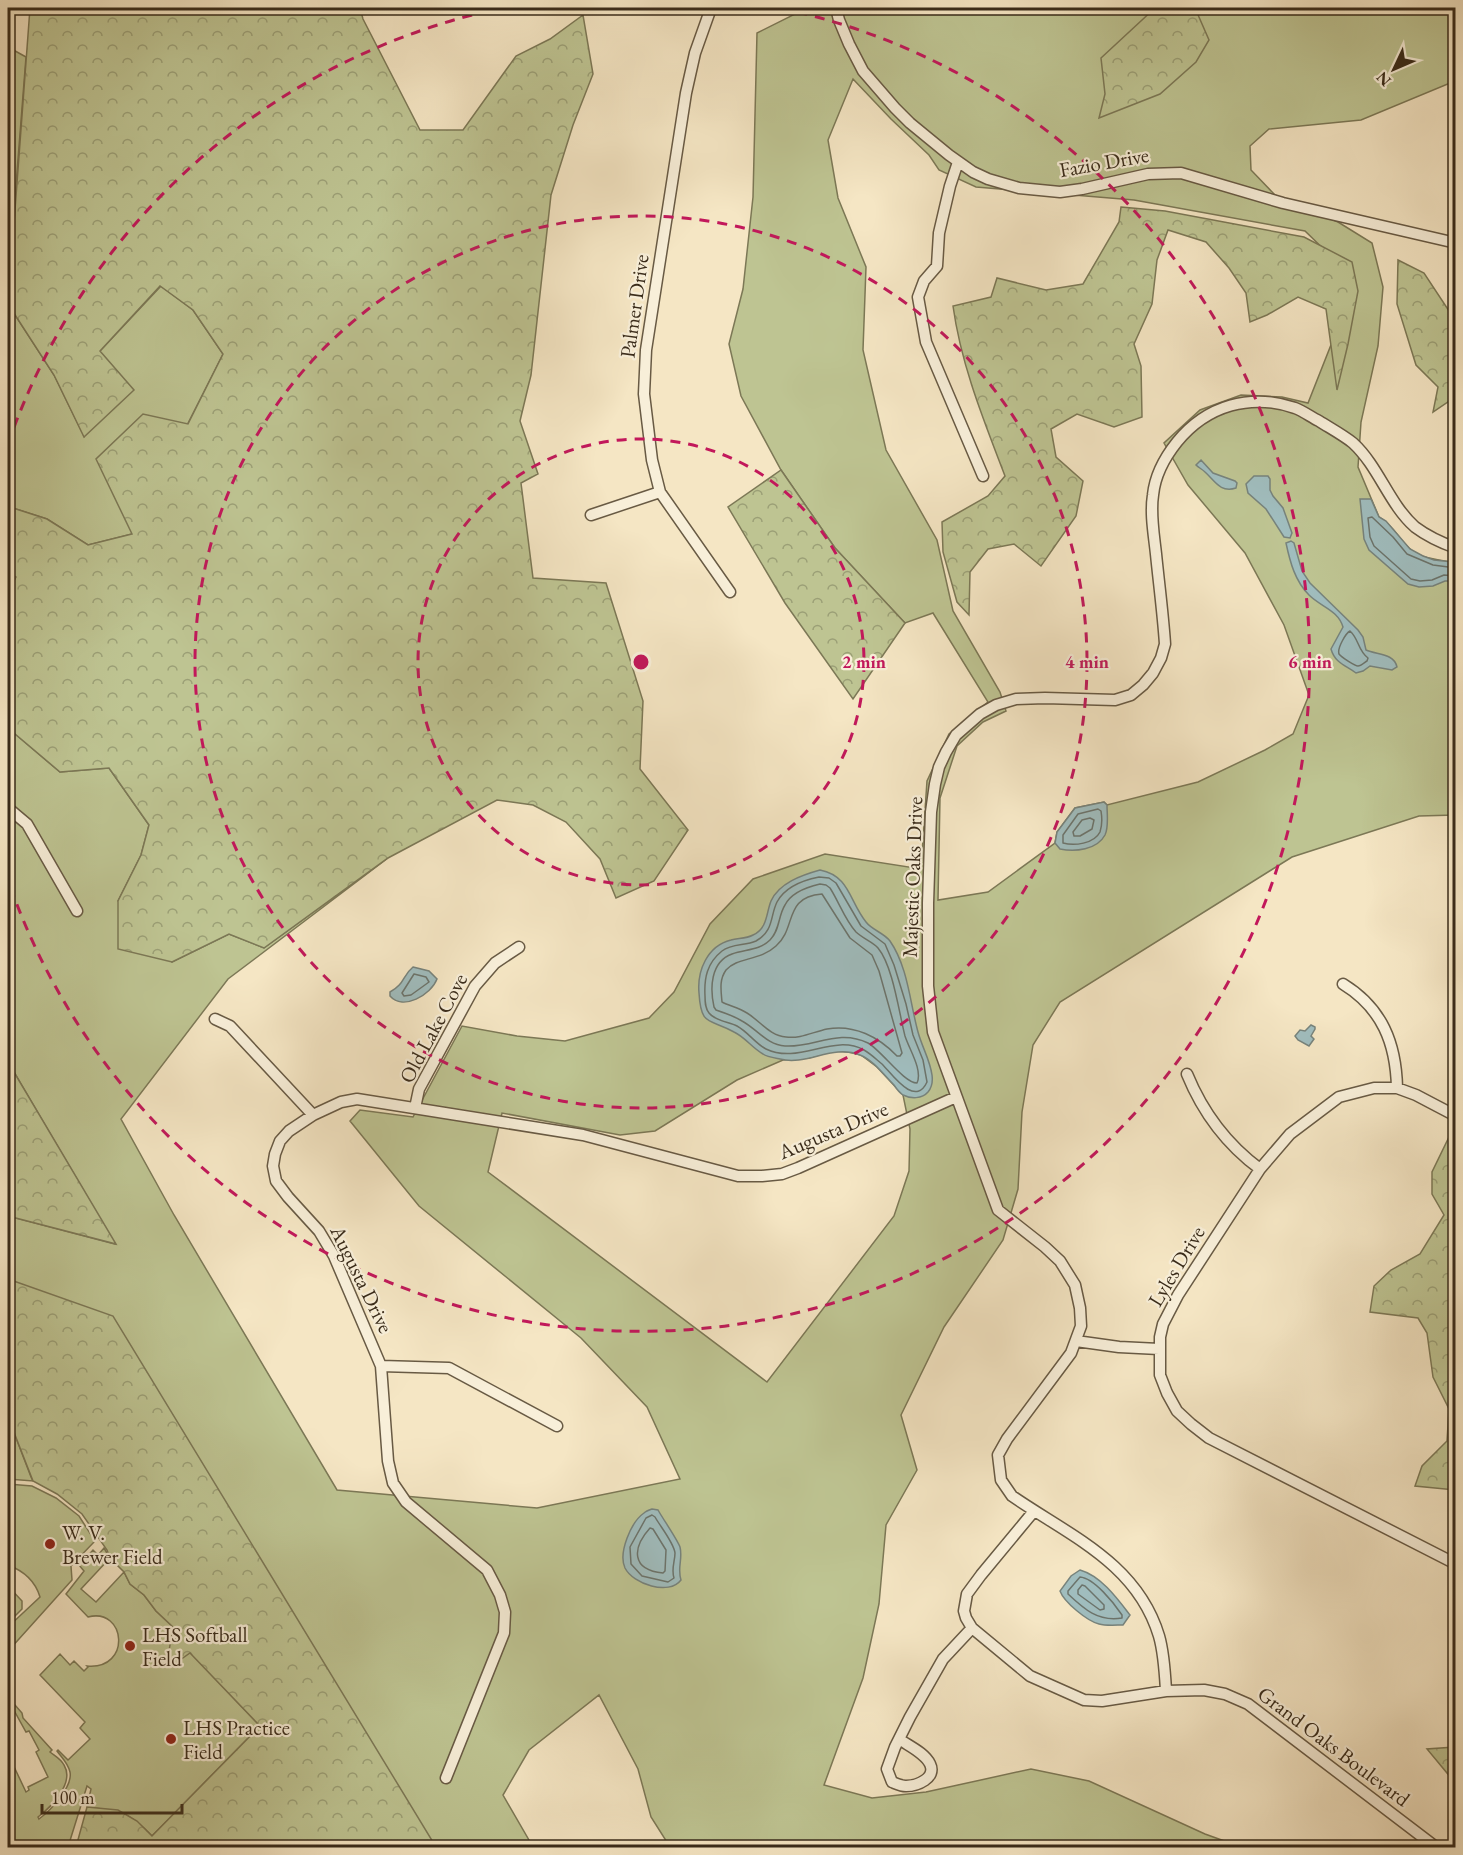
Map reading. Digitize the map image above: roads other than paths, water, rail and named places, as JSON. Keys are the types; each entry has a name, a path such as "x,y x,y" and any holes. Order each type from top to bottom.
{"street":[{"name":"Palmer Drive","path":"711,8 695,53 686,93 646,350 644,394 652,460 660,492 730,592"},
{"name":"Fazio Drive","path":"836,8 849,44 863,71 910,123 958,162 1004,185 1060,192 1148,174 1181,173 1283,204 1455,243"},
{"path":"958,162 939,233 937,266 924,281 918,297 926,342 983,476"},
{"name":"Majestic Oaks Drive","path":"1166,1691 1159,1637 1149,1611 1137,1590 1107,1559 1012,1496 1001,1480 998,1455 1012,1432 1071,1353 1081,1326 1080,1308 1075,1285 1066,1269 1045,1247 998,1210 933,1032 928,986 931,812 939,767 956,735 980,714 996,705 1023,698 1115,700 1131,695 1154,673 1165,644 1153,524 1153,496 1157,475 1170,451 1194,423 1230,405 1251,400 1272,402 1297,409 1352,442 1364,455 1404,516 1428,535 1455,548"},
{"path":"591,515 660,492"},
{"path":"8,808 27,824 77,911"},
{"name":"Old Lake Cove","path":"415,1108 419,1089 475,986 495,963 519,946"},
{"path":"1343,984 1358,994 1378,1016 1394,1051 1397,1088"},
{"path":"215,1019 230,1026 313,1115"},
{"path":"1187,1074 1200,1103 1215,1126 1232,1146 1260,1169"},
{"name":"Lyles Drive","path":"1455,1116 1416,1095 1397,1088 1374,1089 1339,1097 1290,1134 1260,1169 1178,1295 1163,1324 1159,1349 1160,1375 1167,1393 1178,1411 1209,1438 1455,1564"},
{"name":"Augusta Drive","path":"446,1778 504,1633 505,1612 500,1595 487,1570 406,1502 393,1483 388,1461 381,1366 334,1256 319,1231 276,1181 273,1166 280,1141 289,1131 313,1115 341,1102 357,1099 583,1135 738,1176 762,1176 782,1174 798,1168 956,1097"},
{"path":"1076,1341 1119,1347 1159,1349"},
{"path":"381,1366 449,1368 557,1426"},
{"path":"899,1739 930,1763 932,1769 929,1778 921,1783 903,1786 892,1782 887,1769 899,1739 943,1659 972,1628 964,1611 968,1594 981,1575 1035,1511"},
{"name":"Grand Oaks Boulevard","path":"972,1628 1030,1676 1084,1701 1102,1701 1166,1691 1204,1690 1226,1694 1248,1704 1437,1848"}],"water":[{"path":"1201,460 1213,473 1235,481 1236,488 1226,489 1218,485 1196,465"},
{"path":"1254,476 1268,476 1270,479 1270,490 1283,508 1292,533 1290,538 1284,537 1266,509 1248,493 1246,484"},
{"path":"1360,499 1371,499 1379,517 1386,521 1410,549 1434,560 1453,562 1455,581 1419,587 1408,584 1369,550 1364,539"},
{"path":"1291,541 1294,543 1302,571 1310,583 1358,630 1363,637 1366,650 1389,657 1397,667 1392,670 1370,666 1356,673 1335,658 1331,649 1343,627 1341,621 1309,595 1300,584 1291,564 1286,543"},
{"path":"1104,802 1107,805 1107,824 1105,835 1101,840 1085,849 1060,849 1055,843 1057,832 1075,808"},
{"path":"820,870 830,873 843,884 866,922 887,938 896,951 905,974 918,1032 931,1069 931,1086 923,1096 913,1098 903,1095 878,1068 860,1055 839,1052 800,1060 767,1056 738,1034 704,1017 700,1004 699,985 705,960 723,943 758,932 764,924 771,901 780,889 799,877"},
{"path":"413,967 429,971 437,979 434,985 416,999 402,1002 396,1000 390,996 390,992 398,986"},
{"path":"1311,1025 1315,1029 1311,1036 1314,1039 1309,1046 1295,1036 1300,1030 1305,1031"},
{"path":"652,1509 658,1510 680,1547 681,1580 668,1587 652,1586 635,1579 629,1574 623,1562 630,1530 639,1517"},
{"path":"1080,1570 1102,1582 1125,1608 1130,1615 1123,1625 1105,1625 1094,1622 1082,1615 1062,1595 1060,1591 1071,1576"}],"place":[{"name":"W. V. Brewer Field","path":"50,1544"},
{"name":"LHS Softball Field","path":"130,1646"},
{"name":"LHS Practice Field","path":"171,1739"}]}
